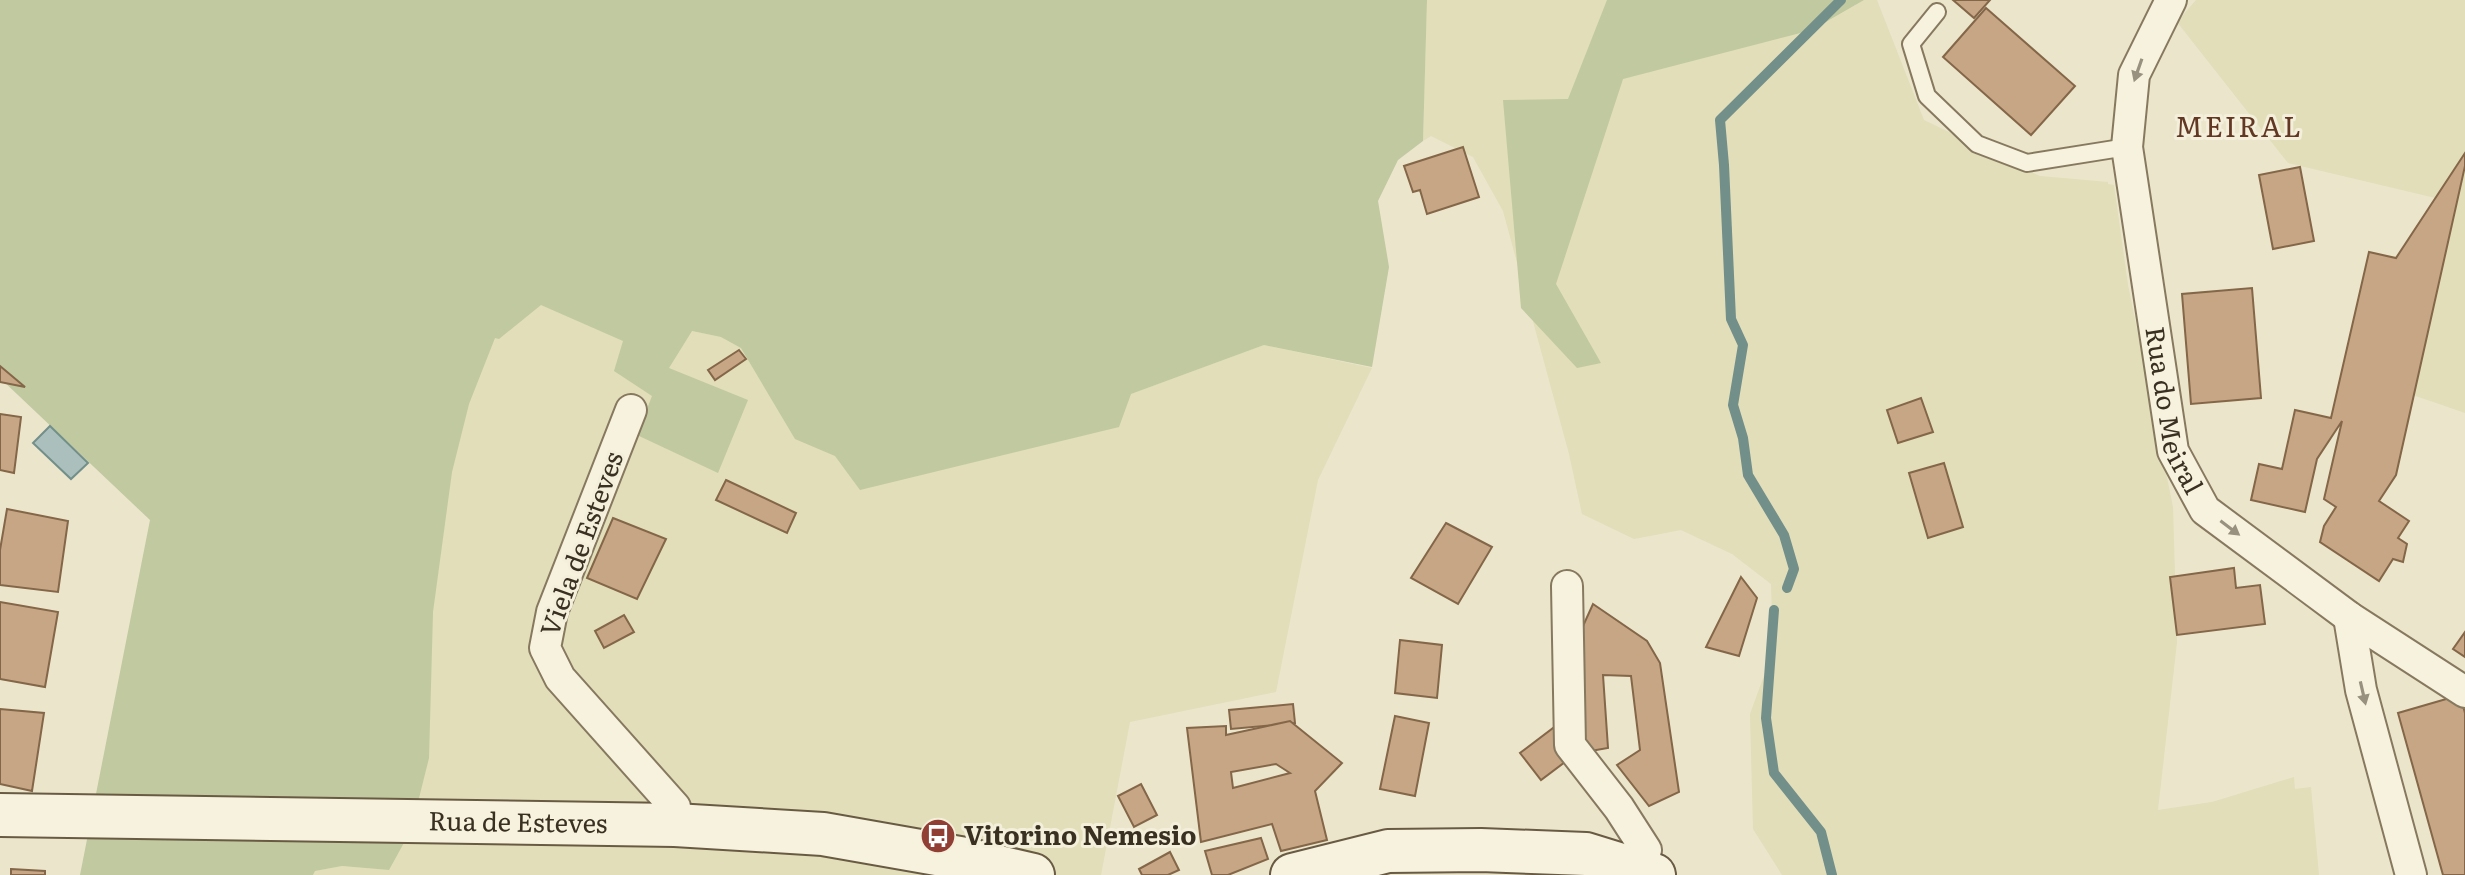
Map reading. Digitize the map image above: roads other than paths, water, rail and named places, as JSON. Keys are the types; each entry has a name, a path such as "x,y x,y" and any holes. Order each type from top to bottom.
{"street":[{"name":"Rua do Meiral","path":"2168,1 2134,75 2127,147 2173,451 2205,510 2349,617 2465,692"},
{"name":"Viela de Esteves","path":"631,410 552,612 545,648 560,678 675,807 675,825"},
{"path":"1292,875 1388,851 1481,850 1586,854 1646,873 1646,850 1619,808 1570,745 1567,586"},
{"path":"2349,617 2361,690 2411,875"},
{"name":"Rua de Esteves","path":"0,815 675,825 823,834 965,859 1033,875"}],"lane":[{"path":"1937,12 1911,44 1927,96 1977,144 2027,163 2127,147"}],"waterway":[{"path":"1787,588 1794,569 1784,535 1748,475 1743,438 1733,405 1743,345 1731,319 1720,120 1841,0"},
{"path":"1774,610 1766,718 1774,773 1821,832 1832,875"}],"place":[{"name":"Vitorino Nemesio","path":"938,836"}],"district":[{"name":"MEIRAL","path":"2239,127"}]}
